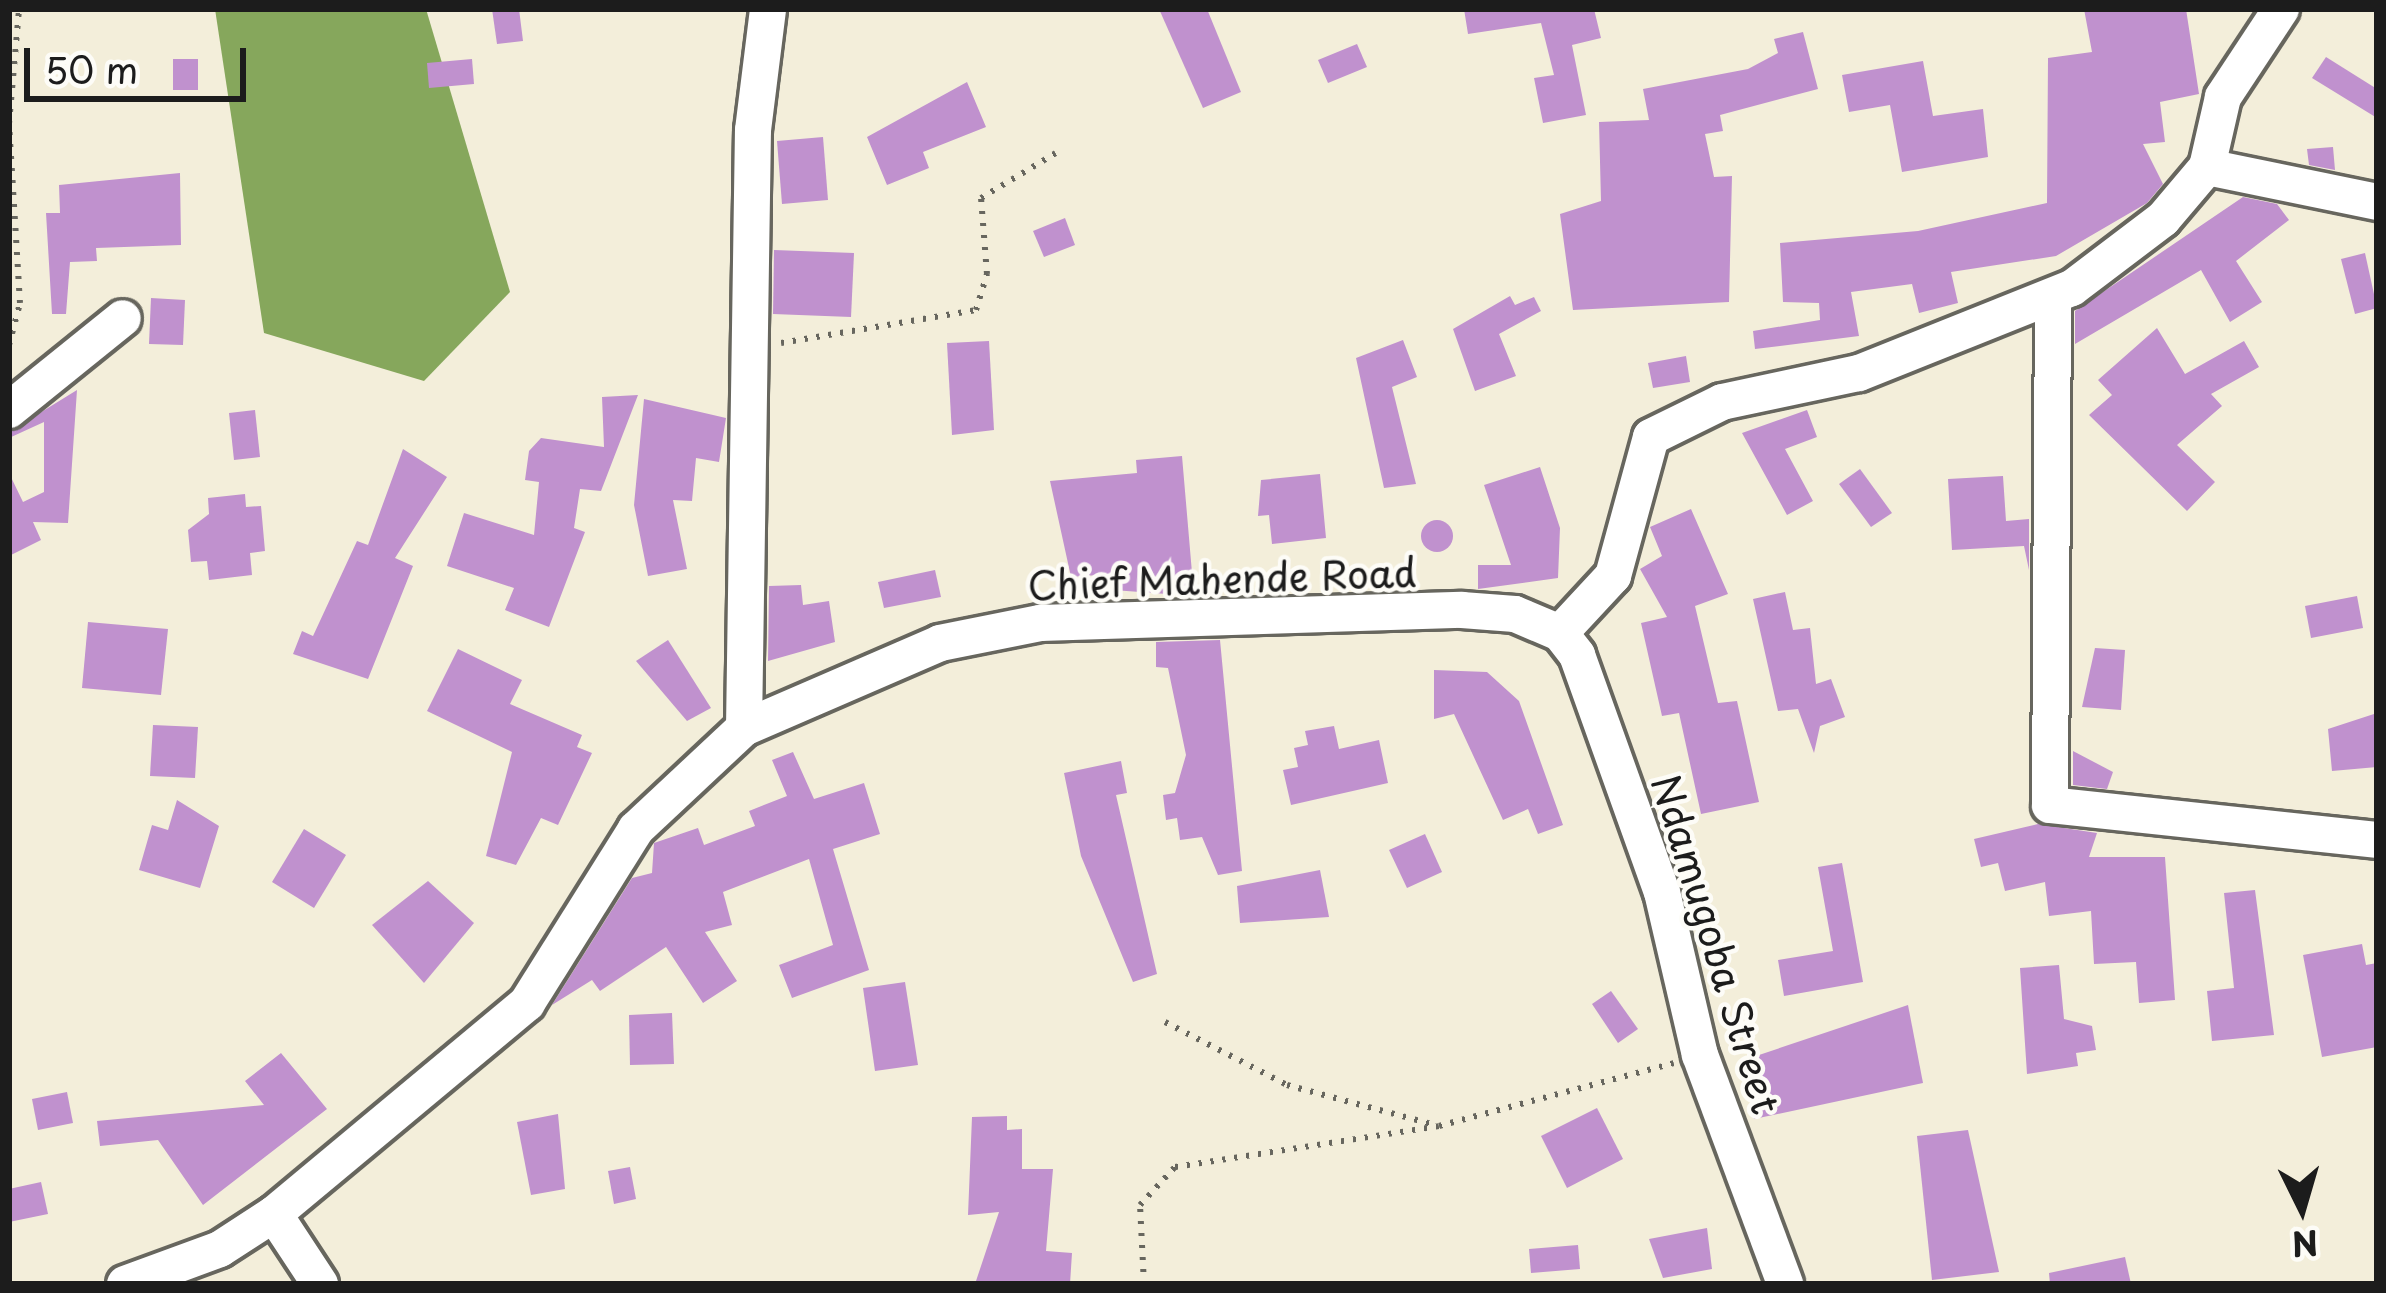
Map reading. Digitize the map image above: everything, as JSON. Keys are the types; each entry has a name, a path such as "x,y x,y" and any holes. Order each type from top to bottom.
{"street":[{"path":"744,728 755,354 753,130 768,9"},
{"path":"1560,634 1612,576 1651,437 1722,403 1859,373 2053,297 2163,219 2207,167 2223,97 2281,9"},
{"path":"2207,167 2377,202"},
{"path":"2053,297 2058,538 2042,792 2072,814 2377,840"},
{"path":"9,410 124,318"},
{"name":"Chief Mahende Road","path":"125,1284 220,1249 274,1214 527,1003 636,829 744,728 940,643 1040,623 1462,610 1560,634"},
{"name":"Ndamugoba Street","path":"1560,634 1602,707 1700,1055 1785,1284"},
{"path":"274,1214 320,1284"}],"path":[{"path":"9,345 20,303 9,124 19,9"},
{"path":"755,354 872,320 976,310 987,274 981,198 1056,153"},
{"path":"1165,1022 1286,1084 1438,1126"},
{"path":"1144,1284 1140,1205 1175,1167 1438,1126 1700,1055"}],"green space":[{"path":"215,9 426,9 510,292 424,381 264,333"}],"building":[{"path":"492,9 519,9 523,41 497,44"},
{"path":"1159,9 1207,9 1241,92 1203,108"},
{"path":"1464,9 1594,9 1601,38 1572,45 1586,115 1543,123 1534,78 1554,75 1541,23 1468,34"},
{"path":"2084,9 2186,9 2199,94 2160,102 2165,142 2143,144 2163,184 2147,203 2056,256 1951,272 1958,303 1919,313 1912,284 1851,292 1859,336 1755,349 1753,331 1820,320 1819,303 1783,302 1780,243 1918,231 2047,203 2048,58 2092,52"},
{"path":"1803,32 1818,89 1720,115 1723,131 1705,134 1714,177 1732,176 1729,302 1573,310 1560,214 1601,201 1599,122 1649,120 1643,89 1748,69 1778,53 1774,39"},
{"path":"1357,44 1367,67 1328,83 1318,60"},
{"path":"2326,57 2377,89 2377,118 2312,78"},
{"path":"173,59 198,59 198,90 173,90"},
{"path":"472,59 474,84 429,88 427,63"},
{"path":"1923,61 1933,116 1983,109 1988,157 1902,172 1890,105 1849,112 1842,75"},
{"path":"967,82 986,127 923,152 929,168 887,185 867,137"},
{"path":"823,137 828,200 782,204 777,141"},
{"path":"2333,147 2335,170 2309,165 2307,149"},
{"path":"180,173 181,245 96,248 97,261 70,262 66,314 52,314 46,213 60,213 59,185"},
{"path":"2243,197 2277,204 2289,220 2236,261 2262,302 2230,322 2201,270 2075,344 2075,311"},
{"path":"1065,218 1075,245 1044,257 1033,231"},
{"path":"774,250 854,253 851,317 773,314"},
{"path":"2365,253 2377,308 2355,314 2341,259"},
{"path":"1510,296 1515,305 1534,297 1541,311 1499,334 1516,376 1475,391 1453,329"},
{"path":"151,298 185,300 183,345 149,344"},
{"path":"2157,328 2185,374 2244,341 2259,367 2211,394 2222,406 2177,445 2215,482 2187,511 2089,415 2112,395 2098,380"},
{"path":"1403,340 1417,377 1392,387 1416,484 1384,488 1356,358"},
{"path":"989,341 994,430 952,435 947,343"},
{"path":"1686,356 1690,382 1653,388 1648,363"},
{"path":"77,390 68,523 33,522 41,540 9,556 9,473 23,502 44,492 44,422 9,438 9,432"},
{"path":"638,395 601,491 580,489 574,528 585,532 549,627 505,610 514,588 447,566 464,513 534,535 539,482 525,480 529,451 541,438 604,447 602,397"},
{"path":"644,399 726,418 719,462 696,458 692,501 673,500 687,569 648,576 634,505"},
{"path":"255,410 260,457 234,460 229,413"},
{"path":"1807,410 1817,437 1785,449 1813,501 1787,515 1742,433"},
{"path":"403,449 447,477 395,558 413,566 368,679 293,654 302,631 313,636 357,541 368,545"},
{"path":"1182,456 1194,596 1113,590 1112,574 1071,577 1050,481 1137,473 1136,460"},
{"path":"1540,467 1560,528 1558,578 1478,589 1478,565 1511,565 1484,485"},
{"path":"1860,469 1892,513 1871,527 1839,484"},
{"path":"1320,474 1326,538 1272,544 1269,515 1258,516 1261,480"},
{"path":"2003,476 2006,521 2029,519 2029,570 2024,546 1952,550 1948,479"},
{"path":"245,494 246,507 261,506 265,551 250,553 252,575 209,580 207,561 191,562 188,530 209,514 208,498"},
{"path":"1691,509 1728,594 1695,606 1718,703 1737,701 1759,802 1701,814 1679,713 1662,716 1641,623 1667,617 1640,569 1662,556 1650,527"},
{"path":"1437,520 1448,525 1453,536 1448,547 1437,552 1426,547 1421,536 1426,525"},
{"path":"935,570 941,597 884,608 878,582"},
{"path":"801,585 803,605 829,601 835,642 768,661 769,586"},
{"path":"1785,592 1793,630 1810,628 1816,684 1831,679 1845,717 1820,726 1814,753 1798,709 1778,711 1753,599"},
{"path":"2357,596 2363,628 2311,638 2305,606"},
{"path":"88,622 168,629 161,695 82,688"},
{"path":"668,640 711,708 687,721 636,661"},
{"path":"1220,640 1242,871 1218,875 1202,837 1180,840 1177,818 1166,820 1163,795 1175,793 1186,755 1168,668 1156,667 1156,642"},
{"path":"2095,648 2125,650 2121,710 2082,707"},
{"path":"458,649 522,680 510,704 582,735 577,747 592,753 558,825 541,818 516,865 486,856 512,752 427,711"},
{"path":"1434,670 1487,672 1519,701 1563,825 1538,834 1528,809 1503,820 1454,714 1434,719"},
{"path":"2377,713 2377,767 2332,771 2328,729"},
{"path":"153,725 198,727 195,778 150,776"},
{"path":"1334,726 1339,749 1379,740 1388,783 1291,805 1283,770 1298,767 1294,748 1308,745 1305,731"},
{"path":"2073,751 2113,772 2107,789 2073,785"},
{"path":"793,752 814,799 864,783 880,834 833,849 869,970 792,998 779,965 833,945 809,859 723,892 732,925 705,932 737,981 703,1003 666,947 600,991 592,980 552,1005 632,878 652,873 654,843 698,828 704,845 755,826 749,811 787,796 772,760"},
{"path":"1121,761 1127,793 1116,795 1157,974 1133,982 1081,856 1064,773"},
{"path":"177,800 219,826 200,888 139,870 152,825 168,830"},
{"path":"2038,824 2097,833 2089,857 2165,857 2175,1000 2139,1003 2136,962 2094,964 2091,911 2049,916 2045,882 2005,891 1998,863 1981,867 1974,839"},
{"path":"304,829 346,855 314,908 272,882"},
{"path":"1425,834 1442,872 1407,888 1389,850"},
{"path":"1842,863 1863,982 1784,996 1778,960 1833,951 1818,867"},
{"path":"1320,870 1329,917 1240,923 1237,886"},
{"path":"428,881 474,923 424,983 372,925"},
{"path":"2255,890 2274,1035 2212,1041 2207,991 2234,988 2224,893"},
{"path":"2362,944 2366,965 2377,963 2377,1047 2322,1057 2303,955"},
{"path":"2059,965 2064,1019 2092,1026 2096,1050 2076,1053 2078,1066 2027,1074 2020,968"},
{"path":"905,982 918,1065 875,1071 863,988"},
{"path":"1611,991 1638,1029 1618,1043 1592,1004"},
{"path":"1908,1005 1923,1083 1754,1119 1744,1060"},
{"path":"672,1013 674,1064 630,1065 629,1015"},
{"path":"281,1053 327,1109 203,1205 158,1140 100,1146 97,1121 264,1105 245,1081"},
{"path":"67,1092 73,1123 38,1130 32,1099"},
{"path":"1597,1108 1623,1159 1567,1188 1541,1136"},
{"path":"558,1114 565,1189 531,1195 517,1122"},
{"path":"1007,1116 1007,1130 1022,1129 1022,1169 1053,1169 1046,1251 1072,1253 1070,1284 975,1284 999,1212 968,1215 972,1117"},
{"path":"1968,1130 1999,1272 1932,1280 1917,1136"},
{"path":"630,1167 636,1199 614,1204 608,1171"},
{"path":"41,1182 48,1214 9,1222 9,1189"},
{"path":"1707,1228 1712,1269 1663,1278 1649,1239"},
{"path":"1578,1245 1580,1269 1531,1273 1529,1249"},
{"path":"2125,1257 2131,1284 2050,1284 2049,1273"}]}
